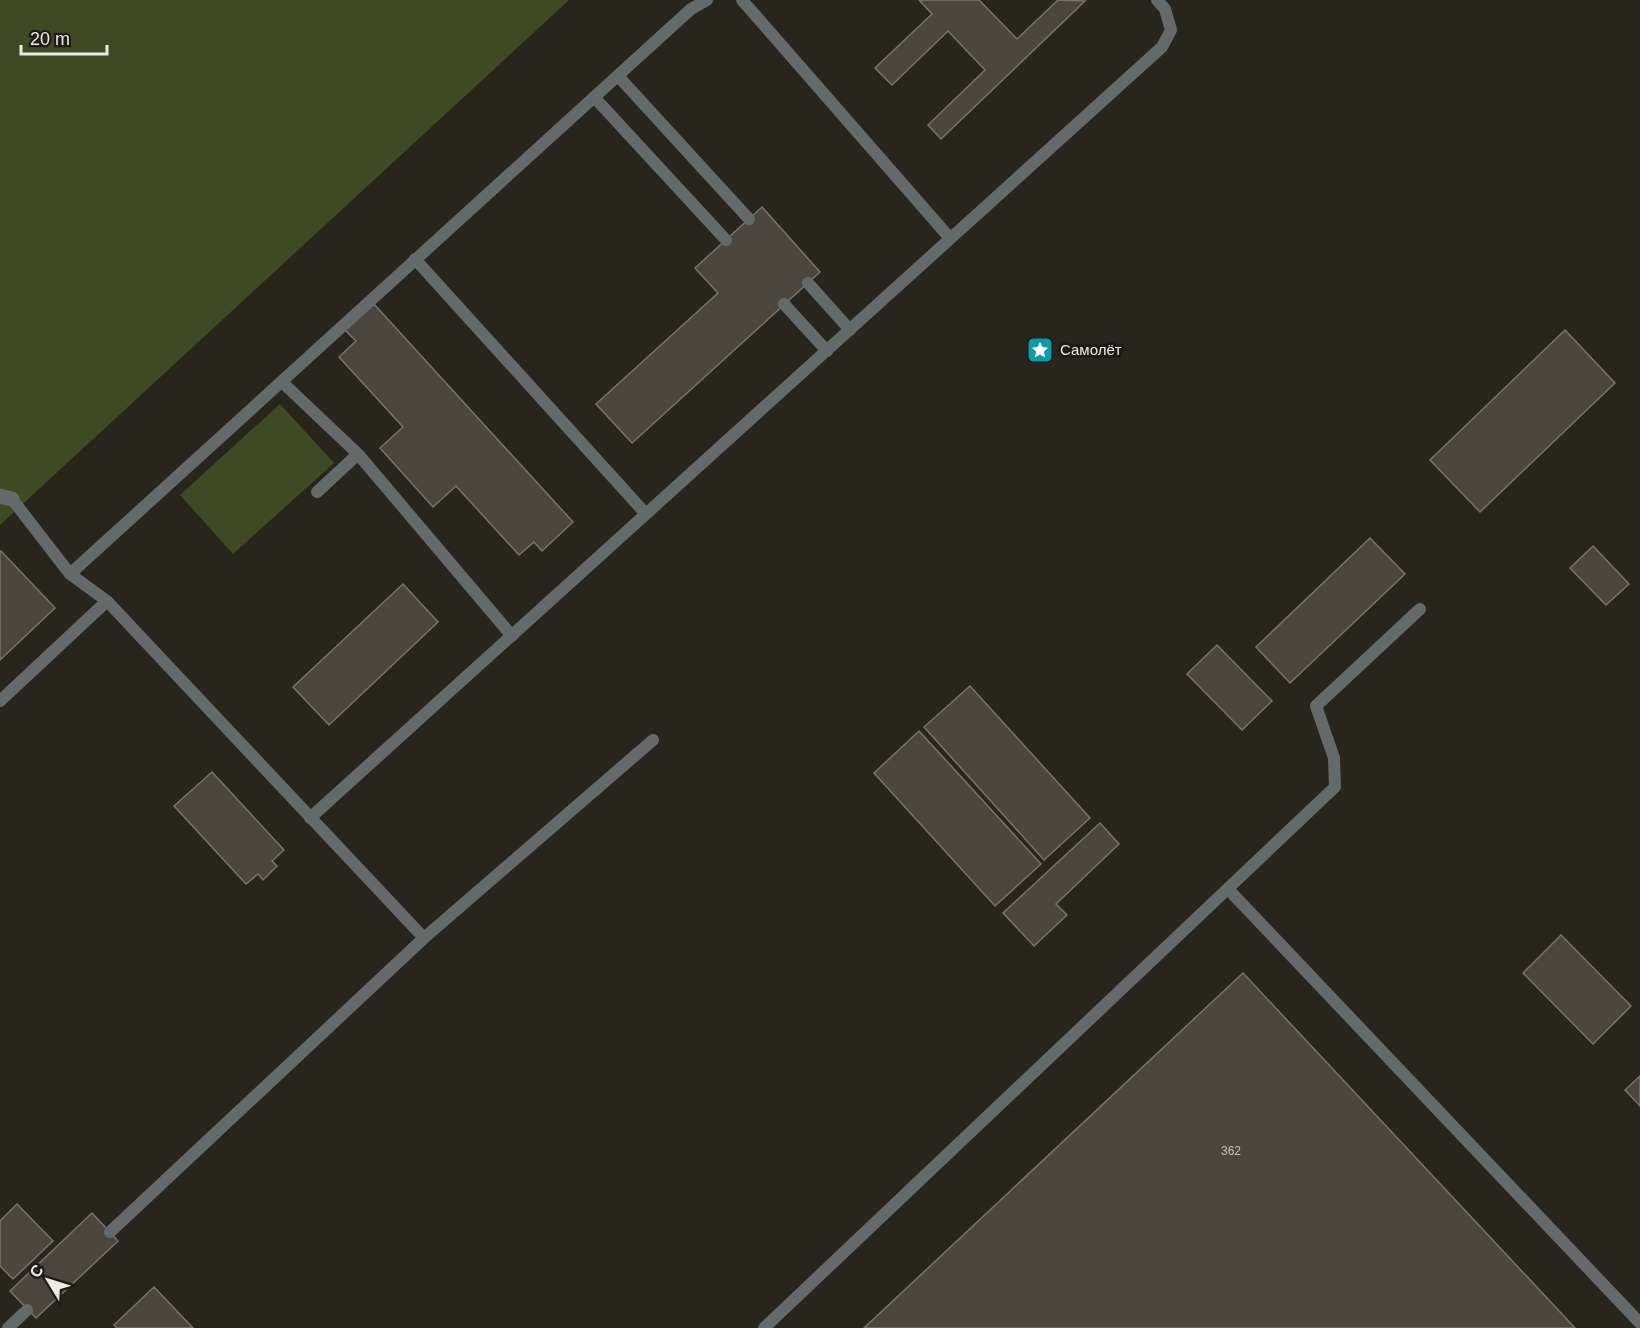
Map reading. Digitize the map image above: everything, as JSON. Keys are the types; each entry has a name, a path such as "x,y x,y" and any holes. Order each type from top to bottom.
{"lane":[{"path":"70,574 691,9 707,0"},
{"path":"742,0 950,237"},
{"path":"310,818 1162,47 1171,30 1165,9 1157,0"},
{"path":"618,76 749,219"},
{"path":"594,97 726,240"},
{"path":"415,259 646,514"},
{"path":"808,283 850,330"},
{"path":"784,304 827,351"},
{"path":"282,382 358,454 512,636"},
{"path":"317,492 358,454"},
{"path":"6,497 70,574 107,601 424,938"},
{"path":"0,701 107,601"},
{"path":"764,1328 1335,787 1334,759 1316,706 1420,609"},
{"path":"110,1232 424,938 653,740"},
{"path":"1228,889 1640,1323"},
{"path":"8,1328 27,1310"}],"green space":[{"path":"0,0 569,0 0,525"},
{"path":"280,404 334,463 233,554 180,495"}],"building":[{"path":"919,0 979,0 1017,39 1058,0 1085,1 941,139 928,125 985,70 948,31 892,85 875,68 932,14"},
{"path":"762,207 820,272 632,443 596,404 718,293 695,268"},
{"path":"373,303 573,522 542,551 534,542 519,555 456,486 433,507 380,448 403,427 339,357 356,341 344,329"},
{"path":"1565,330 1615,383 1480,512 1430,460"},
{"path":"1370,538 1405,574 1290,683 1256,647"},
{"path":"1593,546 1629,584 1606,605 1570,568"},
{"path":"0,552 55,608 0,660"},
{"path":"403,584 438,622 329,725 293,687"},
{"path":"1217,645 1272,701 1242,730 1187,674"},
{"path":"970,686 1090,818 1044,860 924,727"},
{"path":"919,731 1041,864 995,906 874,773"},
{"path":"212,772 284,850 272,861 277,866 263,880 258,874 246,884 174,806"},
{"path":"1100,823 1119,844 1056,904 1067,915 1034,946 1003,913"},
{"path":"1561,935 1631,1006 1593,1044 1523,973"},
{"path":"1243,973 1575,1328 864,1328"},
{"path":"1640,1076 1640,1106 1625,1090"},
{"path":"17,1204 53,1241 13,1279 0,1266 0,1221"},
{"path":"92,1213 118,1241 36,1318 10,1291"},
{"path":"154,1287 193,1328 117,1328 114,1325"}],"place":[{"name":"Самолёт","path":"1040,350"}]}
